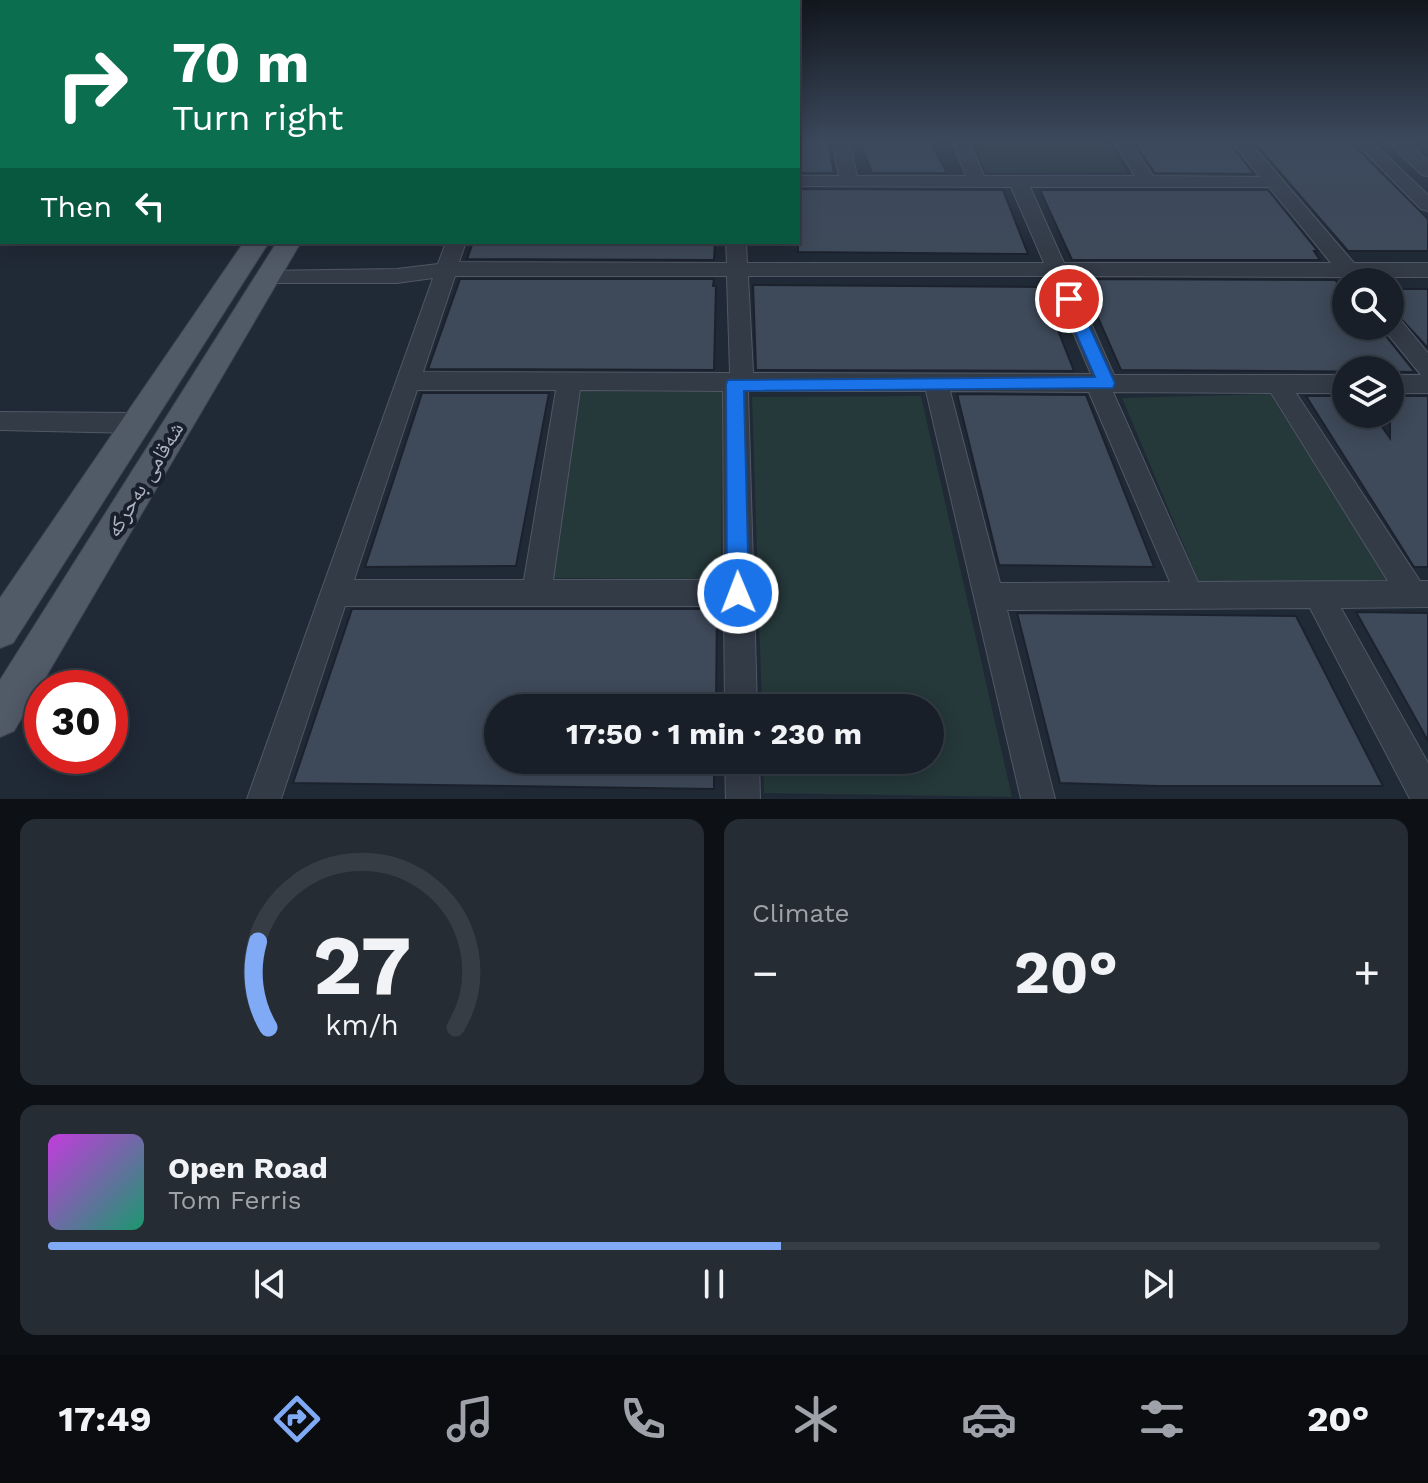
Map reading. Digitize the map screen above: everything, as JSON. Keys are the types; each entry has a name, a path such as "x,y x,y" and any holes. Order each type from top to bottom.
{"main road":[{"name":"شەقامی بەحرکە","path":"0,630 136,423 272,256"},
{"name":"شەقامی بەحرکە","path":"0,717 272,256"}],"street":[{"path":"1146,178 1148,182"},
{"path":"1271,178 1346,268"},
{"path":"1400,178 1428,205"},
{"path":"800,181 1274,182"},
{"path":"1018,181 1190,596"},
{"path":"264,799 455,244"},
{"path":"736,244 741,694"},
{"path":"272,256 397,276 447,269 1056,270 1332,276"},
{"path":"1404,272 1428,270"},
{"path":"1404,339 1428,369"},
{"path":"409,381 1332,384"},
{"path":"537,591 569,382"},
{"path":"936,383 1038,799"},
{"path":"1278,384 1420,594"},
{"path":"1404,384 1428,384"},
{"path":"0,421 136,423"},
{"path":"336,593 738,593"},
{"path":"989,597 1420,594"},
{"path":"1319,597 1428,797"},
{"path":"742,774 743,799"}],"shaded area":[{"path":"581,391 722,392 721,579 550,578"},
{"path":"1270,394 1388,582 1200,584 1122,398"},
{"path":"921,396 1012,797 764,793 763,774 944,774 944,694 762,694 752,397"}],"building":[{"path":"1285,178 1387,178 1428,219 1428,251 1348,251"},
{"path":"800,189 1003,190 1028,254 798,252"},
{"path":"1040,190 1268,190 1318,251 1314,251 1320,260 1072,260"},
{"path":"472,244 715,244 714,260 467,259"},
{"path":"460,279 714,279 714,370 428,369"},
{"path":"1081,279 1332,280 1332,340 1389,340 1402,356 1332,356 1332,371 1121,370"},
{"path":"753,285 1041,287 1074,371 756,370"},
{"path":"1404,289 1428,289 1428,348 1404,322"},
{"path":"1404,358 1415,372 1404,372"},
{"path":"422,393 549,393 516,566 365,567"},
{"path":"957,394 1086,395 1154,567 999,565"},
{"path":"1306,396 1332,396 1332,428 1383,428 1390,438 1390,428 1404,428 1404,396 1428,396 1428,567 1414,567"},
{"path":"352,609 717,609 716,694 484,694 484,774 714,774 714,789 293,783"},
{"path":"1356,612 1428,613 1428,741 1398,687"},
{"path":"1017,613 1296,616 1383,786 1060,783"}],"route":[{"path":"738,593 735,384 1106,383 1069,299"}]}
